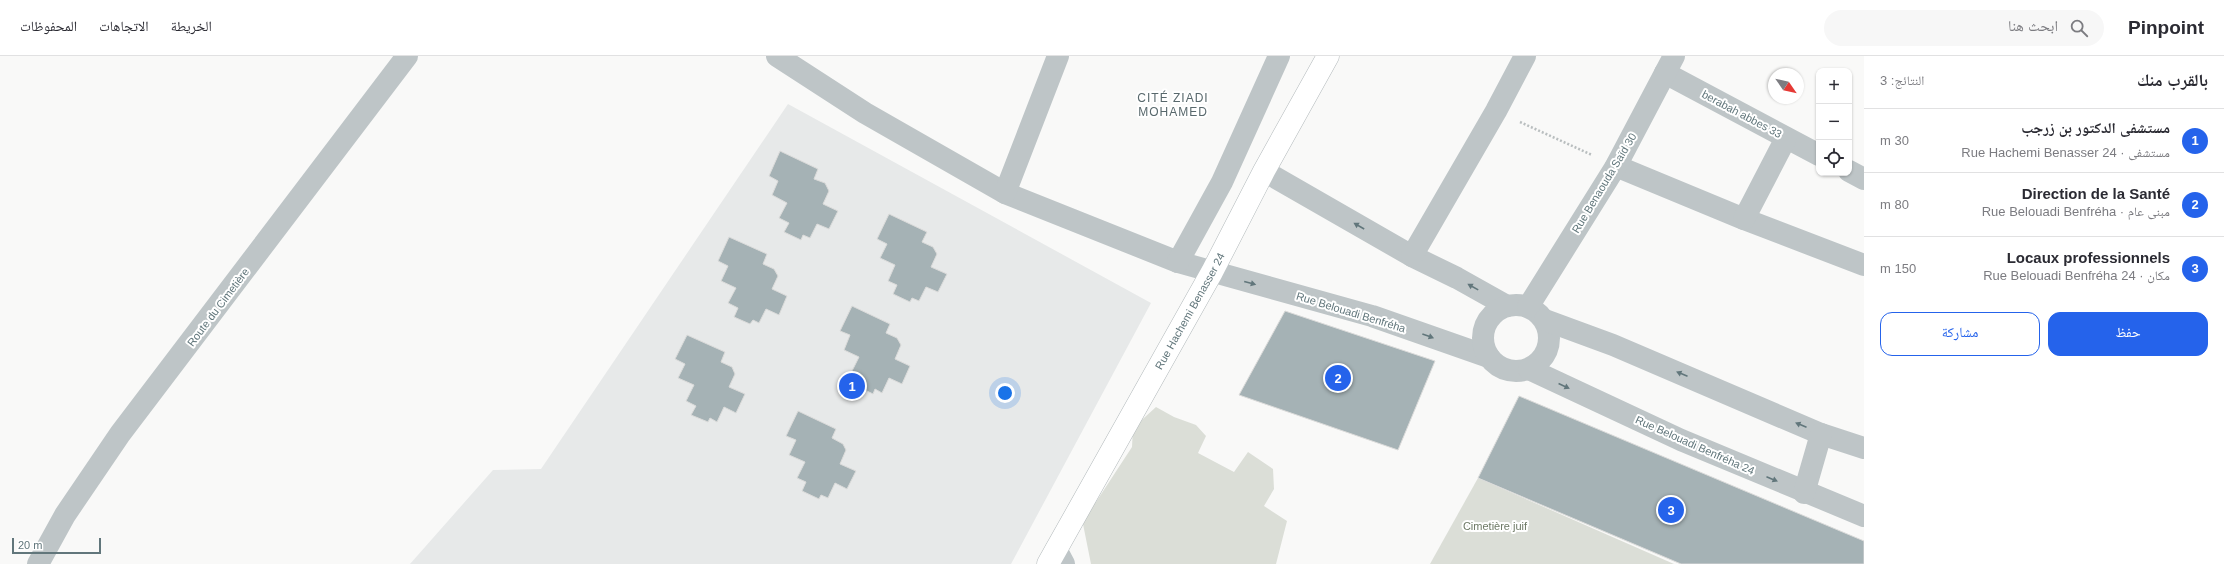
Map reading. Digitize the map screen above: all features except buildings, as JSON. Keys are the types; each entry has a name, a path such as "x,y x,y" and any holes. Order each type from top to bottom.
{"main road":[{"name":"Rue Hachemi Benasser 24","path":"1056,559 1212,272 1264,171 1328,56"}],"street":[{"name":"Route du Cimetière","path":"38,564 65,516 120,434 407,56"},
{"name":"Rue Belouadi Benfréha","path":"777,56 865,113 1005,194 1178,262 1372,316 1489,357"},
{"path":"1005,194 1058,56"},
{"path":"1178,262 1222,182 1279,56"},
{"path":"1412,256 1496,111 1525,56"},
{"name":"berabah abbes 33","path":"1670,65 1786,138 1816,153"},
{"name":"Rue Benaouda Saïd 30","path":"1518,306 1616,166 1670,65"},
{"path":"1744,220 1786,138"},
{"path":"1616,166 1744,220 1864,265"},
{"path":"1264,171 1412,256 1518,306 1537,312 1545,320 1613,345 1821,434 1864,448"},
{"path":"1852,173 1864,179"},
{"path":"1518,306 1498,310 1490,318 1485,327 1483,338 1489,357 1497,365 1506,370 1518,371 1529,369 1546,354 1550,343 1549,331 1545,320"},
{"name":"Rue Belouadi Benfréha 24","path":"1529,369 1680,440 1804,493 1864,516"},
{"path":"1804,493 1821,434"}],"path":[{"path":"1496,111 1616,166"}],"shaded area":[{"path":"788,104 1151,303 1011,564 410,564 493,470 541,469"}],"green space":[{"path":"1156,407 1174,417 1196,425 1206,436 1198,453 1234,472 1248,452 1273,469 1274,489 1264,506 1287,521 1276,564 1091,564 1081,514 1096,502 1132,447 1133,428"},
{"name":"Cimetière juif","path":"1478,478 1674,564 1430,564"}],"place":[{"name":"Direction de la Santé","path":"1338,378"},
{"name":"مستشفى الدكتور بن زرجب","path":"852,386"},
{"name":"Locaux professionnels","path":"1671,510"}],"district":[{"name":"CITÉ ZIADI MOHAMED","path":"1173,105"}]}
